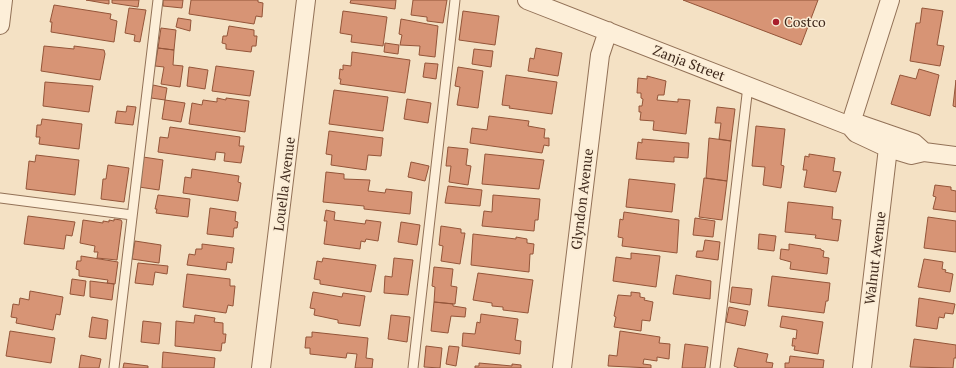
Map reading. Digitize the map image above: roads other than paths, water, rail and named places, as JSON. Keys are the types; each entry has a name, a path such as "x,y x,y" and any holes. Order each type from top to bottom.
{"street":[{"path":"0,25 3,0"},
{"name":"Louella Avenue","path":"262,368 306,0"},
{"name":"Zanja Street","path":"527,0 850,126 856,132 888,148 911,155 924,152 956,156"},
{"path":"850,126 890,0"},
{"name":"Glyndon Avenue","path":"562,368 600,55 608,31"},
{"name":"Zanja Street","path":"850,126 859,124 873,128 914,143 924,152"},
{"name":"Walnut Avenue","path":"862,368 888,148"}],"lane":[{"path":"114,368 158,0"},
{"path":"413,368 455,0"},
{"path":"715,368 748,86"},
{"path":"0,198 132,215"}],"place":[{"name":"Costco","path":"776,22"}]}
